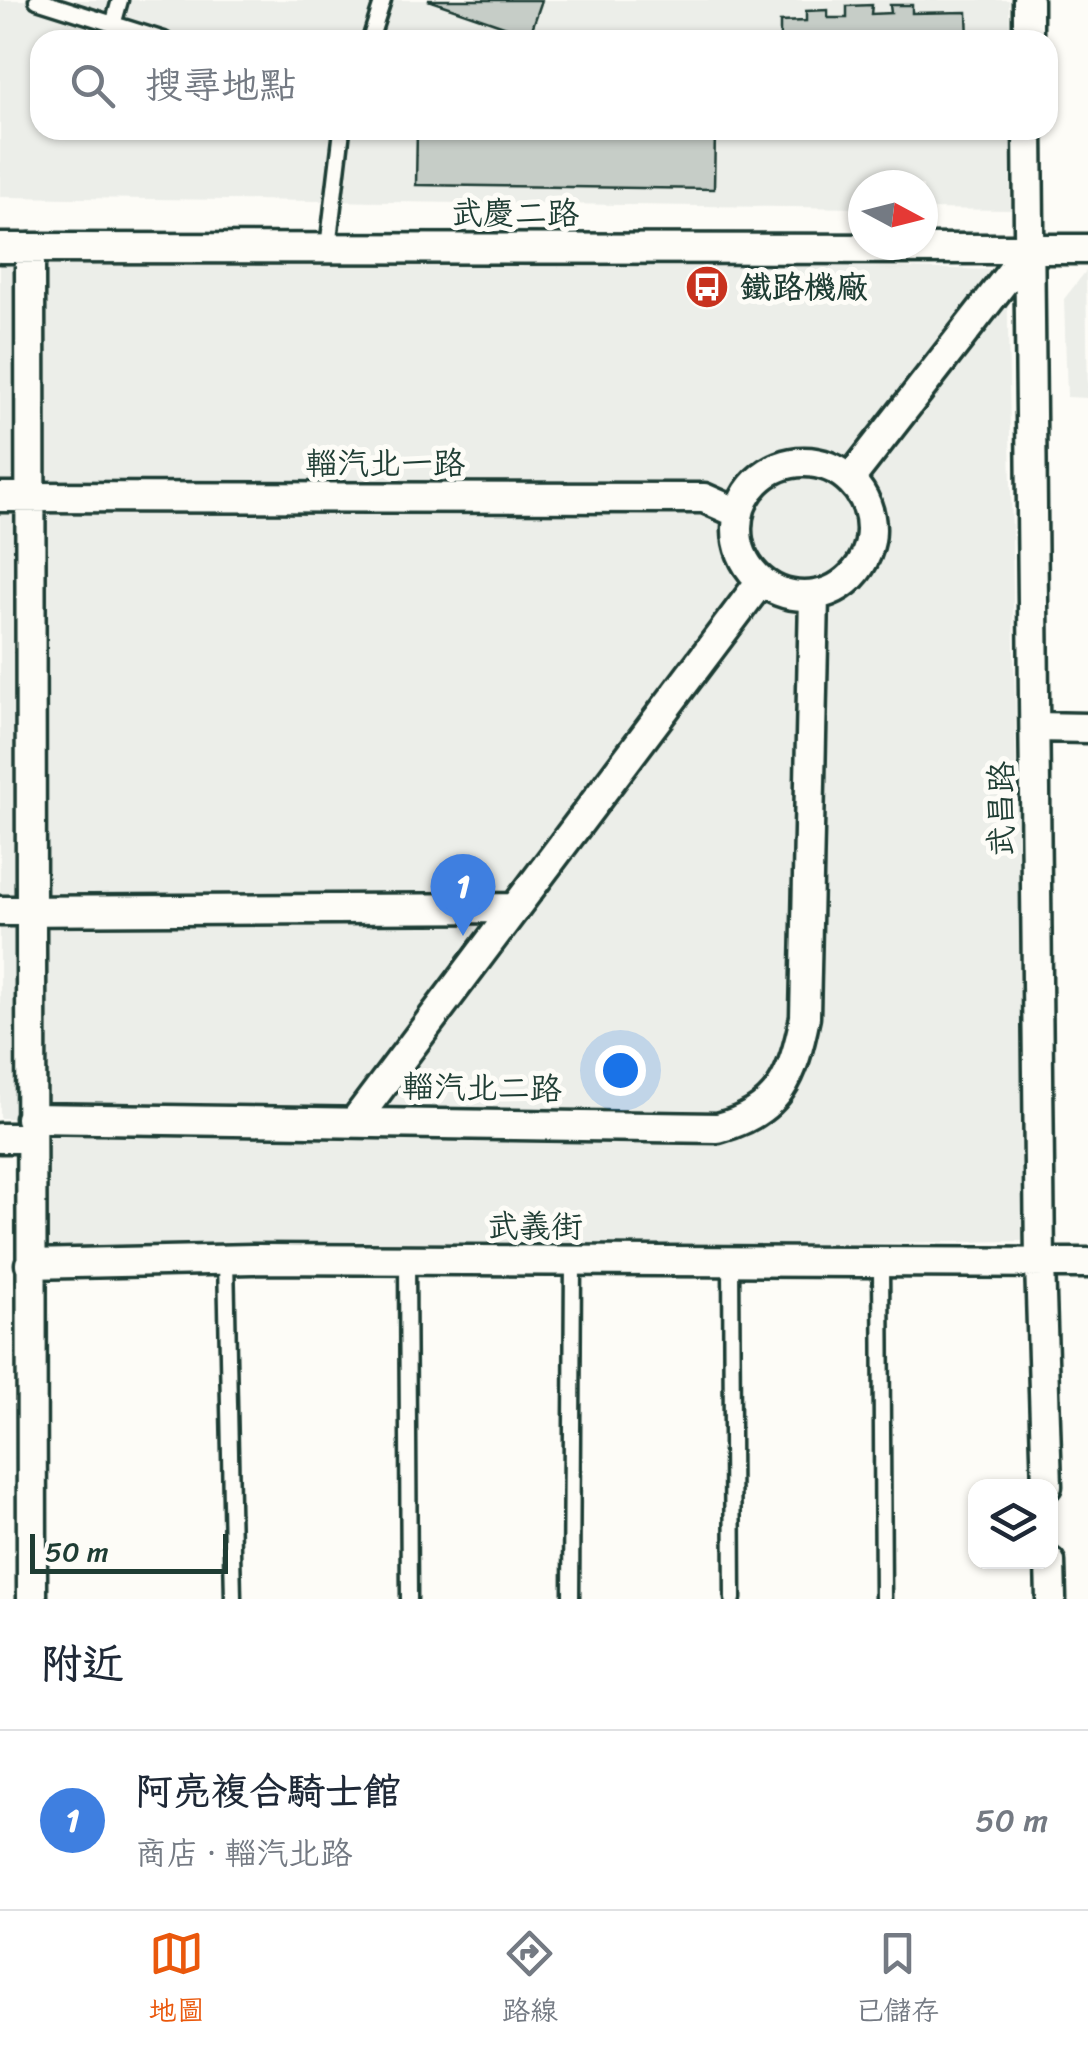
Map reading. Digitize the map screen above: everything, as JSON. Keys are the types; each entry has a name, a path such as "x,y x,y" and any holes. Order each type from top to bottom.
{"street":[{"path":"1028,0 1028,30"},
{"name":"武昌路","path":"1028,140 1040,1263 1047,1479"},
{"name":"武慶二路","path":"0,248 1088,249"},
{"path":"30,248 14,497 30,910 32,1599"},
{"path":"850,479 1030,248"},
{"path":"792,462 825,464 850,479 866,503 872,529 867,553 850,578 814,596 785,593 761,582 745,562 736,536 738,513 750,488 771,469 792,462"},
{"name":"輜汽北一路","path":"14,497 704,498 738,513"},
{"path":"356,1121 761,582"},
{"name":"輜汽北二路","path":"0,1138 30,1128 356,1121 718,1128 753,1118 780,1089 797,1056 806,1018 814,596"},
{"path":"1036,727 1088,728"},
{"path":"0,910 514,908"},
{"name":"武義街","path":"30,1264 226,1260 1088,1263"},
{"path":"1050,1569 1051,1599"}],"lane":[{"path":"37,0 129,30"},
{"path":"112,25 120,0"},
{"path":"373,30 383,0"},
{"path":"328,248 341,140"},
{"path":"226,1260 233,1599"},
{"path":"408,1261 410,1599"},
{"path":"571,1599 573,1262"},
{"path":"731,1262 732,1599"},
{"path":"881,1262 883,1599"}],"shaded area":[{"path":"0,0 1009,0 1010,30 30,30 30,140 1010,140 1011,210 938,209 938,170 848,170 848,208 0,197"},
{"path":"0,251 1007,270 1025,1241 44,1254 45,1119 0,1118"},
{"path":"1086,271 1088,398 1067,397 1064,299"}],"building":[{"path":"428,0 542,0 532,30 515,30"},
{"path":"872,5 871,14 891,13 890,5 912,5 912,13 967,12 968,30 780,30 780,22 806,21 806,11 828,10 828,18 847,18 847,6"},
{"path":"417,140 715,140 714,189 416,185"}],"place":[{"name":"鐵路機廠","path":"707,287"},
{"name":"阿亮複合騎士館","path":"463,936"}]}
